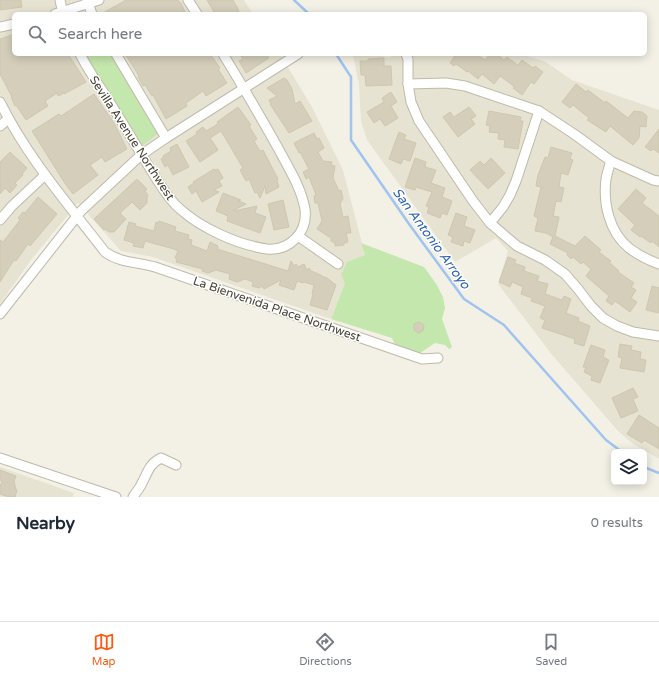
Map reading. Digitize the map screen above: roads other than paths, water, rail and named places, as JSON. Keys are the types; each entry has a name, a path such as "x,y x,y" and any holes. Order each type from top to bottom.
{"street":[{"path":"60,0 60,12"},
{"path":"63,12 88,2 99,0"},
{"path":"188,0 196,12"},
{"path":"88,2 91,12"},
{"path":"0,28 12,25"},
{"name":"Sevilla Avenue Northwest","path":"81,56 141,155 166,194 179,209 197,223 210,230 252,246 269,249 283,247 290,244 298,236"},
{"path":"117,56 166,138"},
{"path":"224,56 244,88 294,178 305,208 305,216 298,236 338,264"},
{"path":"0,314 76,216 110,182 141,155 295,56"},
{"path":"407,56 408,84 411,102 419,121 490,223 517,246 545,260 565,274 591,306 603,318 617,326 633,332 659,336"},
{"path":"408,84 446,83 465,86 539,111 611,161 653,180 659,181"},
{"path":"0,102 8,119 45,175 76,216"},
{"path":"490,223 504,207 510,195 539,111"},
{"path":"0,126 8,119"},
{"path":"611,161 606,178 605,199 612,224 618,236 628,247 643,258 659,264"},
{"path":"0,220 12,206 45,175"},
{"name":"La Bienvenida Place Northwest","path":"76,216 105,252 116,259 155,267 422,359 438,358"},
{"path":"0,458 116,497"},
{"path":"133,497 142,484 148,468 154,461 161,458 176,465"}],"waterway":[{"name":"San Antonio Arroyo","path":"294,0 307,12"},
{"name":"San Antonio Arroyo","path":"337,56 351,77 351,140 409,224 464,299 504,325 606,440 618,449"},
{"name":"San Antonio Arroyo","path":"647,468 659,473"}]}
